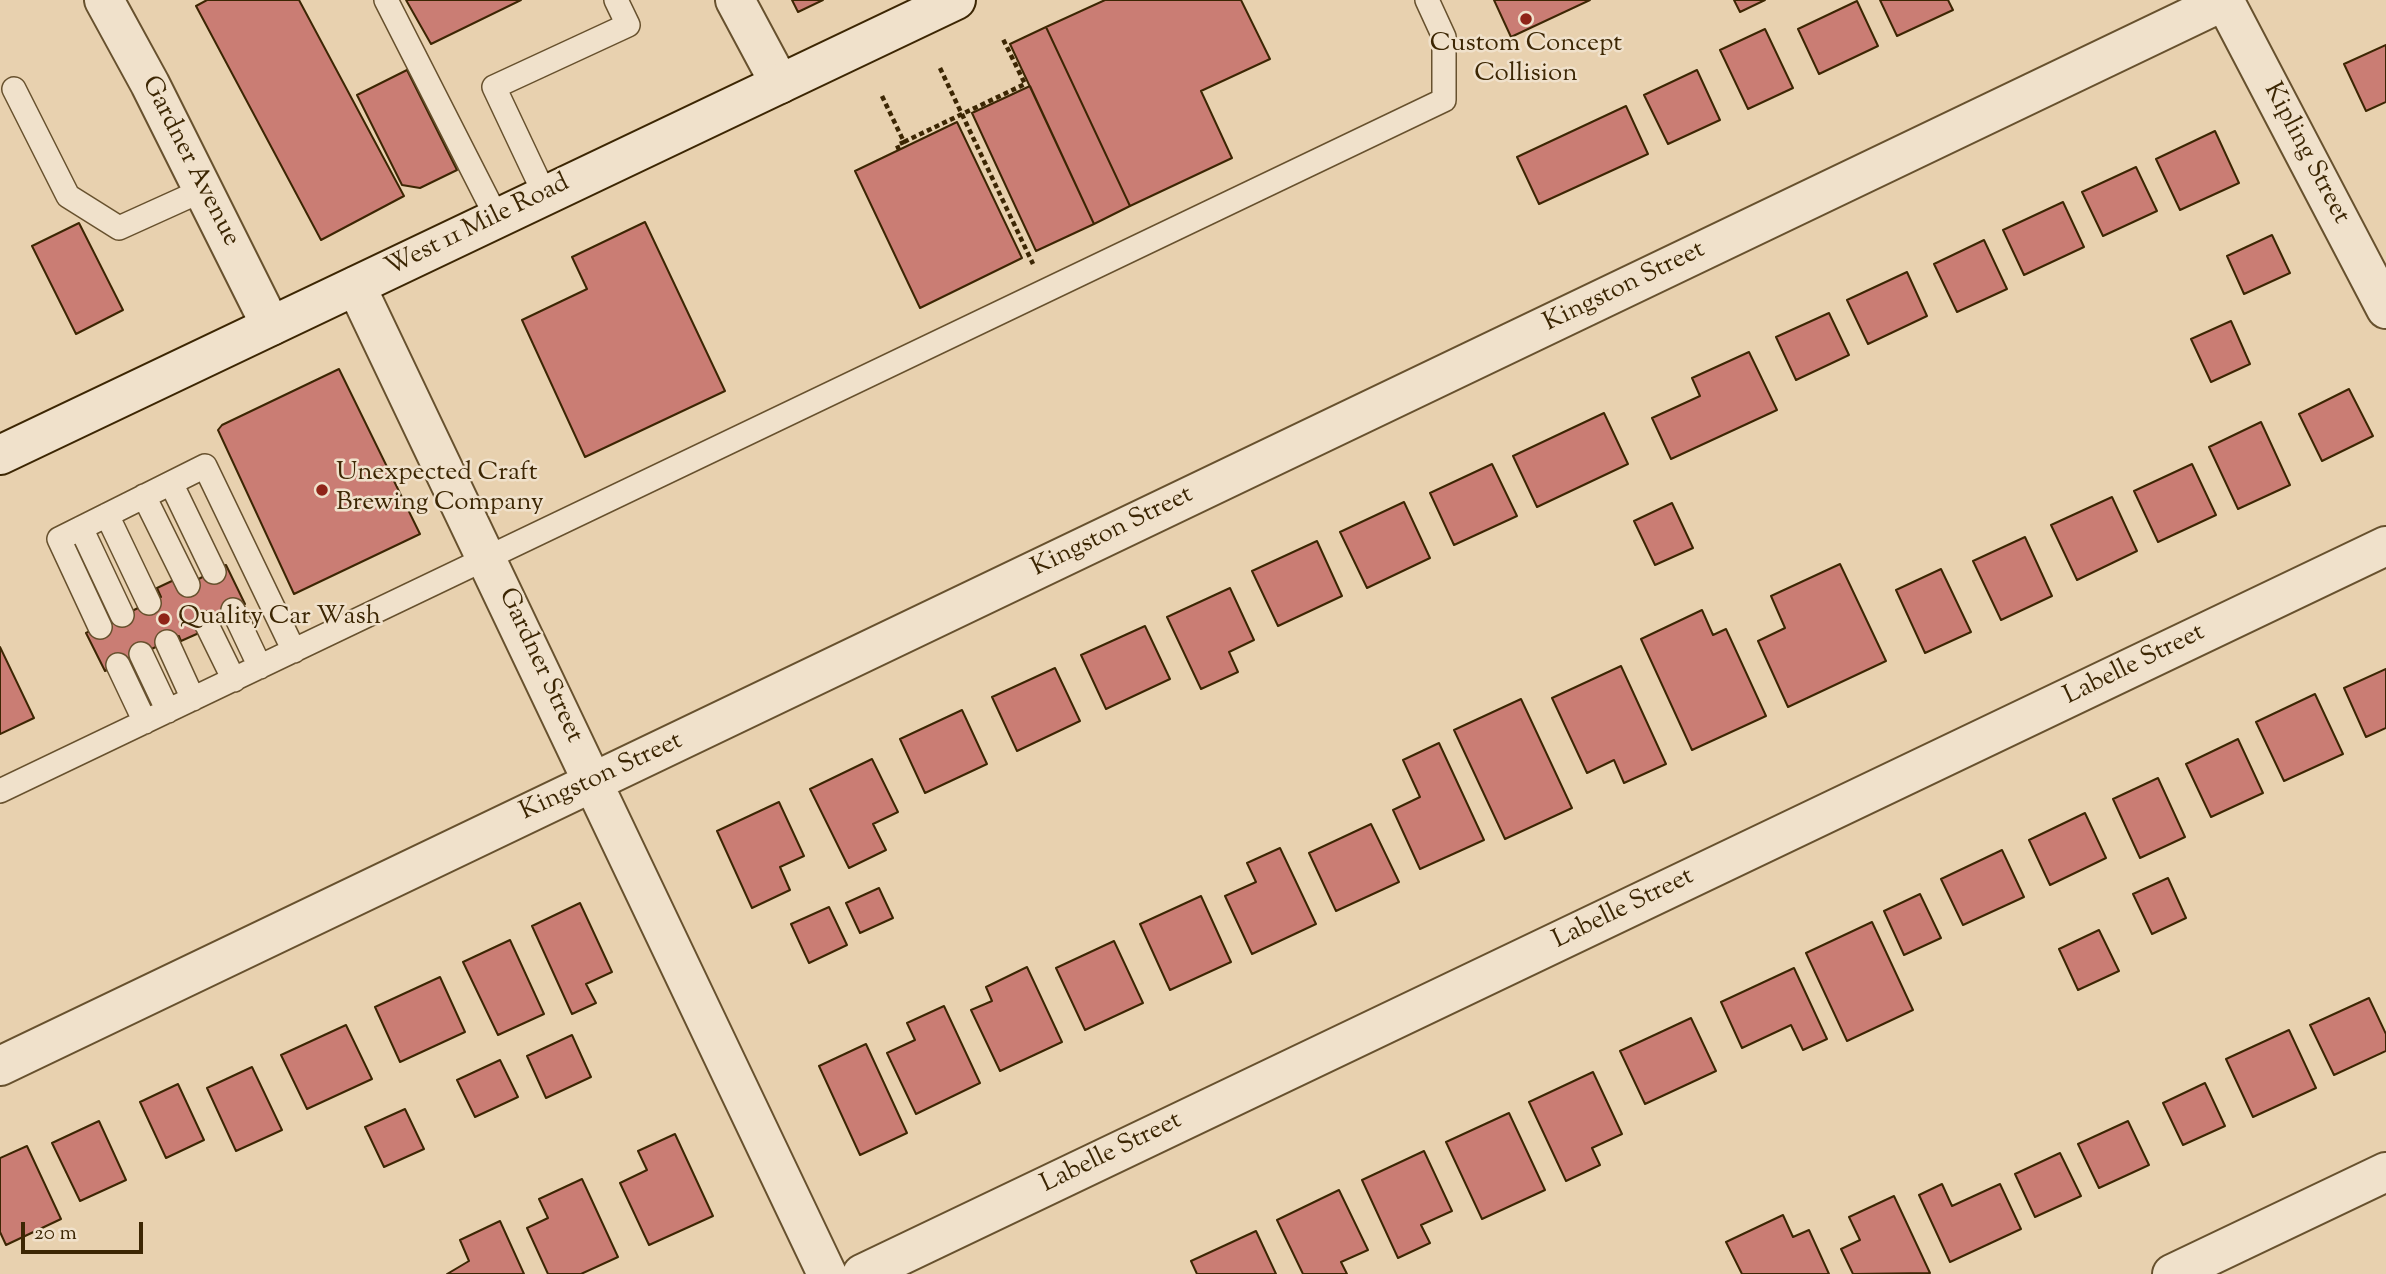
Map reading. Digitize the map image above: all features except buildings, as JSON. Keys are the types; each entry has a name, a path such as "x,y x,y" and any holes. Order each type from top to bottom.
{"street":[{"name":"Gardner Avenue","path":"104,0 271,326"},
{"path":"735,0 780,84"},
{"name":"West 11 Mile Road","path":"0,455 956,0"},
{"name":"Kipling Street","path":"2225,0 2386,309"},
{"name":"Kingston Street","path":"0,1066 2225,0"},
{"name":"Gardner Street","path":"356,286 488,557 827,1274"},
{"name":"Labelle Street","path":"862,1274 2386,546"},
{"path":"2172,1274 2386,1172"}],"lane":[{"path":"386,0 497,218"},
{"path":"545,195 494,87 628,26 616,0"},
{"path":"0,791 1444,100 1444,37 1427,0"},
{"path":"14,89 68,196 120,228 203,190"},
{"path":"100,627 59,539 205,466 295,650"},
{"path":"172,483 214,572"},
{"path":"144,496 188,585"},
{"path":"107,515 149,603"},
{"path":"81,528 122,615"},
{"path":"233,610 260,667"},
{"path":"206,623 234,680"},
{"path":"167,642 193,699"},
{"path":"141,654 168,711"},
{"path":"118,665 145,723"}],"path":[{"path":"899,150 897,145 911,141 1025,84 1003,39"},
{"path":"940,68 1045,290"},
{"path":"882,96 904,142"}],"place":[{"name":"Custom Concept Collision","path":"1526,19"},
{"name":"Unexpected Craft Brewing Company","path":"322,490"},
{"name":"Quality Car Wash","path":"164,619"}]}
